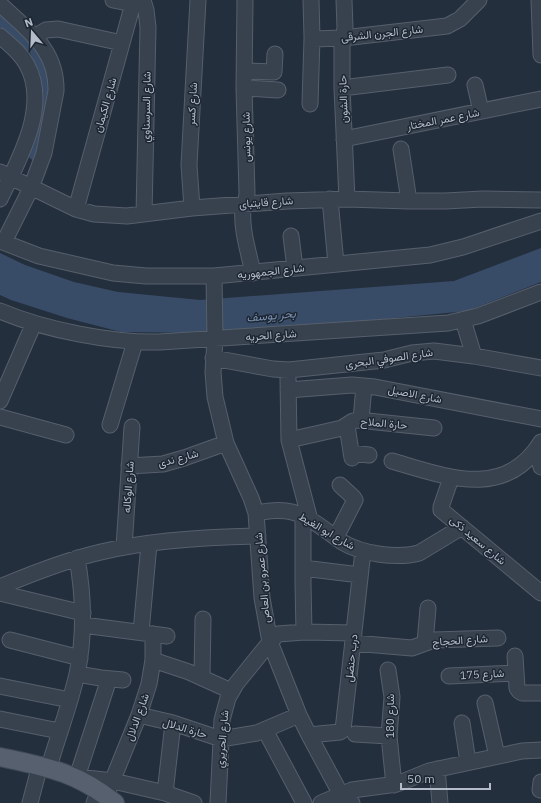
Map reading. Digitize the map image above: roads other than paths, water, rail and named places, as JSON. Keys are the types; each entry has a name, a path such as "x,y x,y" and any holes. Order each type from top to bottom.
{"main road":[{"path":"0,757 44,766 77,778 106,795"}],"street":[{"path":"113,0 137,1"},
{"name":"شارع كسر","path":"192,208 189,165 198,0"},
{"name":"شارع يونس","path":"244,0 244,88 247,194 243,209 244,227 253,273"},
{"path":"310,104 312,38 311,0"},
{"path":"539,0 541,55"},
{"name":"شارع الكيمان","path":"76,209 122,43 137,1"},
{"name":"شارع السرسناوي","path":"137,1 146,10 148,27 144,214"},
{"name":"حارة الشون","path":"346,1 343,38 342,88 347,199"},
{"name":"شارع الجرن الشرقى","path":"312,38 343,38 447,26 454,24 460,19 472,3"},
{"path":"0,4 41,44 52,61 56,81 56,91 46,143 31,188 2,241"},
{"path":"34,37 46,30 58,29 122,43"},
{"path":"0,36 21,55 27,64 31,73 35,93 32,125 24,146 5,175 0,199"},
{"path":"245,71 274,72 275,54"},
{"path":"342,88 448,75"},
{"path":"476,85 482,111"},
{"path":"244,88 278,90"},
{"name":"شارع عمر المختار","path":"344,139 541,99"},
{"path":"401,149 409,201"},
{"name":"شارع قايتباى","path":"5,175 76,209 94,214 111,216 126,216 244,203 330,199 409,201 541,200"},
{"path":"330,199 336,264"},
{"name":"شارع الجمهوريه","path":"2,241 39,256 113,273 214,282 253,273 441,253 541,221"},
{"path":"291,236 295,268"},
{"name":"شارع عمرو بن العاص","path":"214,282 215,334 213,372 215,397 226,443 251,498 256,513 262,598 270,642 299,715 309,735 347,799"},
{"name":"شارع الحريه","path":"1,314 72,332 135,342 160,342 215,334 433,324 463,320 492,311 541,292"},
{"path":"463,320 474,356"},
{"path":"0,401 34,323"},
{"path":"110,425 135,342"},
{"name":"شارع الصوفي البحرى","path":"213,358 273,369 289,370 384,360 423,351 434,351 474,356 541,368"},
{"path":"289,370 289,440 307,518 303,568 304,632"},
{"path":"361,420 364,386"},
{"name":"شارع الاصيل","path":"288,390 364,386 386,388 541,419"},
{"path":"0,417 66,435"},
{"name":"حارة الملاح","path":"289,440 342,428 356,420 434,428"},
{"path":"347,426 351,456 369,455"},
{"name":"شارع الوكاله","path":"124,547 132,427"},
{"name":"شارع ندى","path":"129,466 163,464 226,443"},
{"path":"539,445 541,467"},
{"path":"392,461 451,478 466,480 496,477 519,466 539,445"},
{"name":"شارع سعيد ذكى","path":"451,478 441,509 462,528 541,592"},
{"path":"336,537 355,500 340,485"},
{"name":"شارع ابو الغيط","path":"256,513 280,510 307,518 349,546 363,551 396,555 411,555 426,550 462,528"},
{"path":"0,587 52,566 77,558 124,547 218,537 258,536"},
{"name":"شارع الدلال","path":"106,795 139,715 149,684 153,660 153,634 148,544"},
{"name":"درب حنضل","path":"309,735 343,730 363,551"},
{"path":"30,803 59,732 77,674 80,658 83,619 83,595 77,558"},
{"path":"303,568 360,575"},
{"path":"0,593 83,619 153,634"},
{"path":"425,644 428,608"},
{"path":"202,677 203,619"},
{"name":"شارع الحجاج","path":"270,642 278,634 304,632 353,638 412,648 434,640 498,638"},
{"path":"10,640 80,658"},
{"name":"شارع الحريري","path":"218,803 221,739 224,712 231,691 270,642"},
{"path":"515,656 519,691 522,693 541,693"},
{"path":"153,660 202,677 231,691"},
{"name":"شارع 180","path":"388,670 392,703 389,736 394,785"},
{"name":"شارع 175","path":"449,676 516,672"},
{"path":"77,674 116,679 77,778"},
{"path":"0,686 70,700"},
{"path":"485,703 497,756"},
{"name":"حارة الدلال","path":"139,715 172,723 221,739 257,733 299,715"},
{"path":"0,718 59,732"},
{"path":"165,793 172,723"},
{"path":"462,723 468,762"},
{"path":"266,730 304,803"},
{"path":"355,734 389,736"},
{"path":"321,803 347,799 364,788 394,785 430,770 522,751 541,750"},
{"path":"437,769 440,803"},
{"path":"106,795 165,793 194,803"}],"water":[{"name":"بحر يوسف","path":"541,248 541,282 467,311 312,326 200,333 121,332 67,318 0,295 0,253 25,265 74,282 118,292 200,300 454,281"}],"waterway":[{"path":"0,19 35,49 46,75 45,111 34,154"}]}
